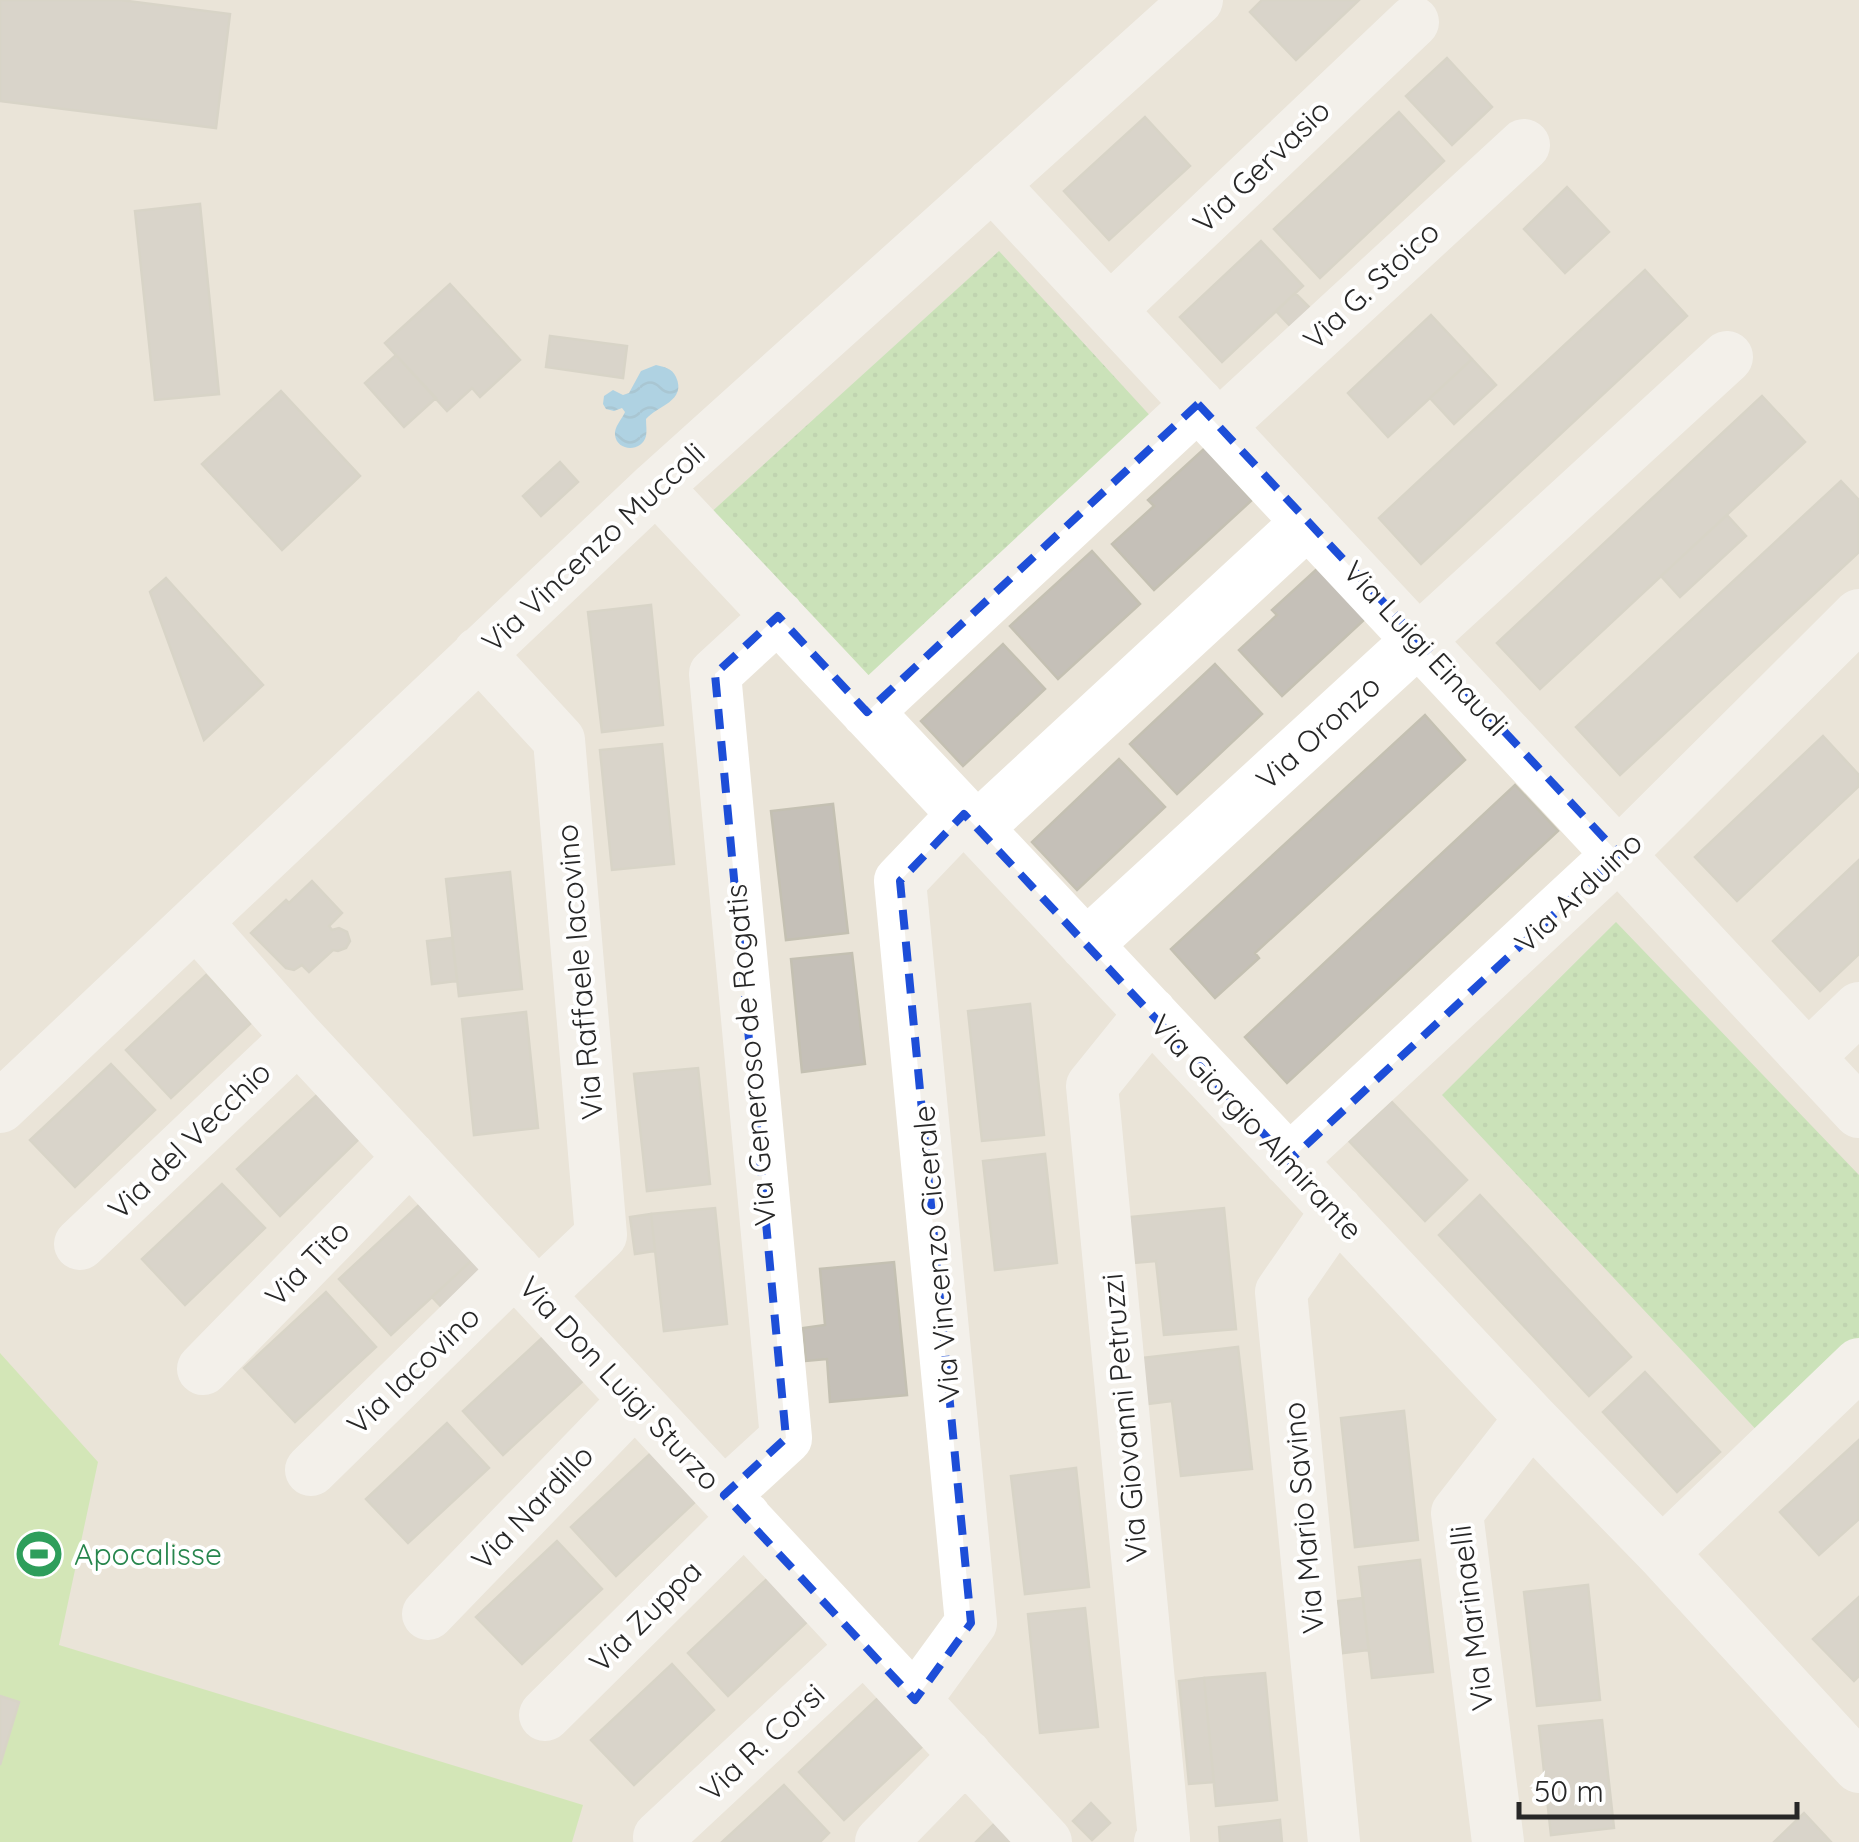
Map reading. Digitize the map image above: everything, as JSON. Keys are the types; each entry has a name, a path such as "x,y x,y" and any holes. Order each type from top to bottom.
{"street":[{"name":"Via Vincenzo Muccoli","path":"0,1107 656,486 1197,0"},
{"name":"Via Gervasio","path":"1110,310 1412,22"},
{"name":"Via G. Stoico","path":"867,712 1524,145"},
{"name":"Via Luigi Einaudi","path":"992,184 1859,1112"},
{"name":"Via Oronzo","path":"1086,944 1727,356"},
{"name":"Via Giorgio Almirante","path":"656,486 1859,1767"},
{"name":"Via Vincenzo Cicerale","path":"915,1700 971,1623 900,881 1308,522"},
{"name":"Via Arduino","path":"1290,1162 1618,854 1859,615"},
{"name":"Via Generoso de Rogatis","path":"734,1506 786,1438 715,674 778,616"},
{"name":"Via Raffaele Iacovino","path":"480,653 559,740 601,1235 526,1282"},
{"name":"Via Don Luigi Sturzo","path":"196,922 1046,1842"},
{"path":"1808,1057 1859,1008"},
{"name":"Via Giovanni Petruzzi","path":"1151,1013 1092,1086 1164,1839 1160,1842"},
{"name":"Via del Vecchio","path":"80,1244 298,1036"},
{"name":"Via Tito","path":"203,1370 410,1157"},
{"name":"Via Mario Savino","path":"1334,1842 1282,1292 1337,1211"},
{"name":"Via Iacovino","path":"311,1470 526,1282"},
{"path":"1662,1553 1859,1364"},
{"name":"Via Nardillo","path":"428,1614 636,1400"},
{"name":"Via Marinaelli","path":"1498,1842 1457,1513 1532,1418"},
{"name":"Via Zuppa","path":"544,1715 734,1506"},
{"name":"Via R. Corsi","path":"659,1837 864,1646"},
{"path":"881,1842 966,1755"}],"highlighted area":[{"path":"1198,404 1619,854 1289,1161 964,814 900,881 971,1623 915,1700 724,1495 786,1438 715,674 778,616 867,712"}],"green space":[{"path":"999,251 1155,421 868,687 707,516"},
{"path":"1616,922 1859,1175 1859,1347 1764,1438 1442,1095"},
{"path":"0,1353 98,1462 59,1645 583,1805 572,1842 0,1842"}],"water":[{"path":"656,365 674,374 678,392 646,419 646,434 640,445 620,445 615,432 625,412 622,408 606,409 604,396 613,390 623,395 629,393 641,371"}],"building":[{"path":"0,0 120,0 230,14 216,128 0,101"},
{"path":"1262,0 1359,0 1296,60 1250,12"},
{"path":"1447,58 1492,107 1452,145 1406,96"},
{"path":"1399,112 1444,161 1320,278 1274,229"},
{"path":"1145,117 1190,166 1109,240 1064,191"},
{"path":"1567,187 1609,232 1565,273 1524,229"},
{"path":"200,204 219,394 155,400 135,211"},
{"path":"1261,241 1303,286 1222,362 1180,317"},
{"path":"1645,270 1687,316 1421,564 1379,518"},
{"path":"450,284 520,360 480,397 472,388 447,411 385,343"},
{"path":"1295,293 1312,310 1292,328 1276,311"},
{"path":"1431,315 1472,359 1388,437 1348,393"},
{"path":"550,336 627,346 623,378 546,367"},
{"path":"396,355 436,398 404,427 365,383"},
{"path":"1472,359 1496,385 1454,424 1430,398"},
{"path":"281,391 360,476 282,550 202,464"},
{"path":"1762,396 1805,442 1540,689 1497,643"},
{"path":"1205,448 1252,500 1154,590 1112,544 1154,506 1148,500"},
{"path":"560,462 578,482 541,516 523,496"},
{"path":"1841,481 1859,500 1859,552 1620,775 1576,727"},
{"path":"1727,515 1746,536 1680,597 1661,576"},
{"path":"1092,551 1140,604 1058,679 1010,626"},
{"path":"1318,568 1365,619 1282,696 1239,650 1277,615 1272,610"},
{"path":"166,578 263,685 204,740 150,592"},
{"path":"651,605 663,725 602,732 588,612"},
{"path":"1003,644 1045,689 963,766 921,721"},
{"path":"1215,664 1262,714 1177,794 1130,744"},
{"path":"1425,715 1465,760 1255,953 1259,958 1215,998 1171,949"},
{"path":"1823,736 1859,775 1859,786 1737,901 1695,857"},
{"path":"662,744 674,864 612,870 600,750"},
{"path":"1119,759 1165,807 1077,890 1032,842"},
{"path":"1515,785 1558,831 1287,1083 1245,1037"},
{"path":"833,804 848,933 786,940 771,811"},
{"path":"1859,860 1859,954 1820,991 1773,941"},
{"path":"510,872 522,989 459,996 446,879"},
{"path":"312,881 342,913 329,926 347,932 350,941 346,948 333,950 309,972 302,965 294,970 286,968 251,933"},
{"path":"452,938 457,981 432,984 427,941"},
{"path":"852,953 865,1064 802,1072 791,959"},
{"path":"206,975 251,1023 171,1098 126,1050"},
{"path":"1030,1004 1044,1135 982,1141 968,1011"},
{"path":"526,1012 538,1128 474,1135 462,1019"},
{"path":"111,1064 155,1110 75,1187 30,1140"},
{"path":"698,1068 710,1184 647,1191 634,1074"},
{"path":"318,1094 360,1138 280,1216 237,1169"},
{"path":"1391,1101 1467,1180 1425,1221 1349,1141"},
{"path":"1045,1154 1057,1263 995,1270 983,1161"},
{"path":"222,1184 265,1228 185,1305 142,1259"},
{"path":"1480,1195 1631,1357 1589,1396 1439,1235"},
{"path":"420,1204 472,1260 391,1335 339,1279"},
{"path":"715,1208 727,1324 664,1331 651,1214"},
{"path":"1224,1208 1236,1329 1164,1335 1156,1261 1134,1263 1129,1217"},
{"path":"651,1214 655,1251 635,1254 630,1217"},
{"path":"472,1260 491,1280 451,1317 432,1297"},
{"path":"894,1262 907,1395 830,1402 827,1359 806,1361 803,1328 825,1325 820,1269"},
{"path":"326,1292 376,1347 295,1422 244,1368"},
{"path":"543,1337 584,1380 503,1455 463,1411"},
{"path":"1238,1347 1252,1469 1181,1476 1172,1401 1147,1404 1141,1358"},
{"path":"1645,1372 1720,1452 1677,1492 1603,1412"},
{"path":"1404,1411 1418,1540 1355,1547 1341,1418"},
{"path":"447,1423 489,1468 408,1543 366,1499"},
{"path":"1859,1440 1859,1519 1819,1555 1780,1512"},
{"path":"651,1453 696,1501 616,1576 571,1527"},
{"path":"1076,1468 1089,1587 1025,1594 1011,1476"},
{"path":"557,1541 602,1589 522,1664 476,1617"},
{"path":"1420,1560 1433,1672 1372,1678 1359,1567"},
{"path":"768,1578 808,1621 728,1696 688,1653"},
{"path":"1588,1585 1600,1700 1537,1706 1524,1592"},
{"path":"1859,1597 1859,1676 1854,1681 1813,1639"},
{"path":"1363,1598 1369,1650 1343,1653 1338,1601"},
{"path":"1085,1608 1098,1727 1040,1733 1028,1614"},
{"path":"672,1664 714,1710 634,1785 591,1740"},
{"path":"1265,1673 1277,1800 1216,1806 1204,1678"},
{"path":"1204,1678 1214,1782 1189,1784 1179,1681"},
{"path":"0,1696 19,1702 0,1765"},
{"path":"879,1697 924,1745 844,1820 799,1772"},
{"path":"1602,1720 1614,1828 1551,1835 1539,1726"},
{"path":"784,1785 829,1833 820,1842 722,1842"},
{"path":"1091,1803 1110,1823 1092,1840 1073,1821"},
{"path":"1804,1813 1831,1842 1774,1842"},
{"path":"1280,1820 1282,1842 1220,1842 1219,1827"},
{"path":"995,1823 1013,1842 976,1842"}],"place":[{"name":"Apocalisse","path":"39,1554"}]}
